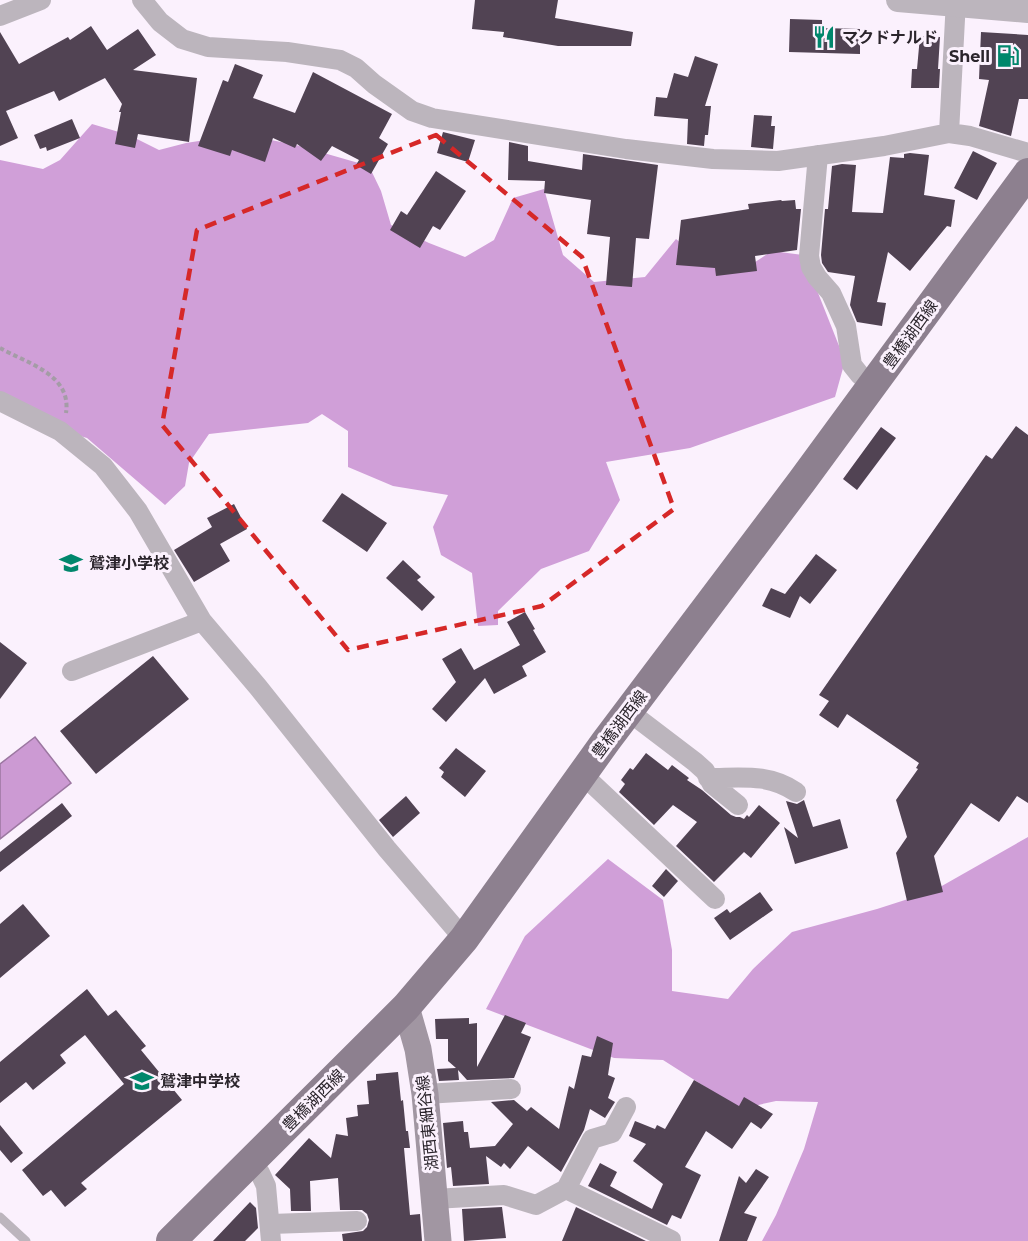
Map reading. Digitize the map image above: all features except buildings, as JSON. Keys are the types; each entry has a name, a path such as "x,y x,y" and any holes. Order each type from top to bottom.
{"main road":[{"name":"豊橋湖西線","path":"171,1241 406,1007 465,939 628,711 802,481 1028,173"},
{"name":"湖西東細谷線","path":"406,1007 418,1049 425,1094 438,1241"}],"street":[{"path":"0,16 41,0"},
{"path":"142,0 160,22 182,39 208,47 287,52 340,60 356,68 412,111 432,118 626,149 713,159 778,161 884,146 950,133 970,136 1028,153"},
{"path":"898,0 955,2 1028,11"},
{"path":"950,133 955,2"},
{"path":"818,155 809,256 811,267 831,293 846,326 852,365 860,375 873,384"},
{"path":"0,401 60,431 103,466 138,511 202,621 258,687 387,849 465,939"},
{"path":"72,670 202,621"},
{"path":"628,711 695,762 705,771 712,784 738,805"},
{"path":"582,774 715,899"},
{"path":"708,778 767,779 785,785 796,792"},
{"path":"425,1094 511,1089"},
{"path":"434,1199 504,1195 536,1204 566,1189 592,1139 612,1133 626,1107"},
{"path":"249,1163 264,1179 271,1233 357,1221"},
{"path":"566,1189 671,1241"}],"lane":[{"path":"0,1217 26,1241"}],"path":[{"path":"0,348 44,371 62,387 67,400 67,411 60,431"}],"highlighted area":[{"path":"436,135 582,257 674,509 542,606 348,650 162,425 197,230"}],"shaded area":[{"path":"92,124 129,135 159,150 218,138 261,138 296,145 369,166 381,191 391,225 465,257 494,240 513,198 544,189 563,255 594,282 645,277 676,239 708,265 746,268 772,251 803,255 845,361 835,397 690,448 606,462 620,500 589,551 541,569 498,611 498,625 478,626 472,573 441,555 433,527 448,495 393,486 348,467 348,431 322,414 308,423 209,434 189,463 185,486 165,505 87,438 53,428 0,401 0,160 43,169 60,160"},
{"path":"35,737 71,783 0,839 0,764"},
{"path":"1028,837 1028,1241 762,1241 776,1215 804,1149 818,1102 776,1101 735,1110 707,1088 663,1060 614,1058 486,1009 525,936 608,859 663,900 672,950 672,991 728,999 753,969 792,932 933,891"}],"place":[{"name":"マクドナルド","path":"824,37"},
{"name":"Shell","path":"1008,56"},
{"name":"鷲津小学校","path":"71,563"},
{"name":"鷲津中学校","path":"142,1081"}]}
